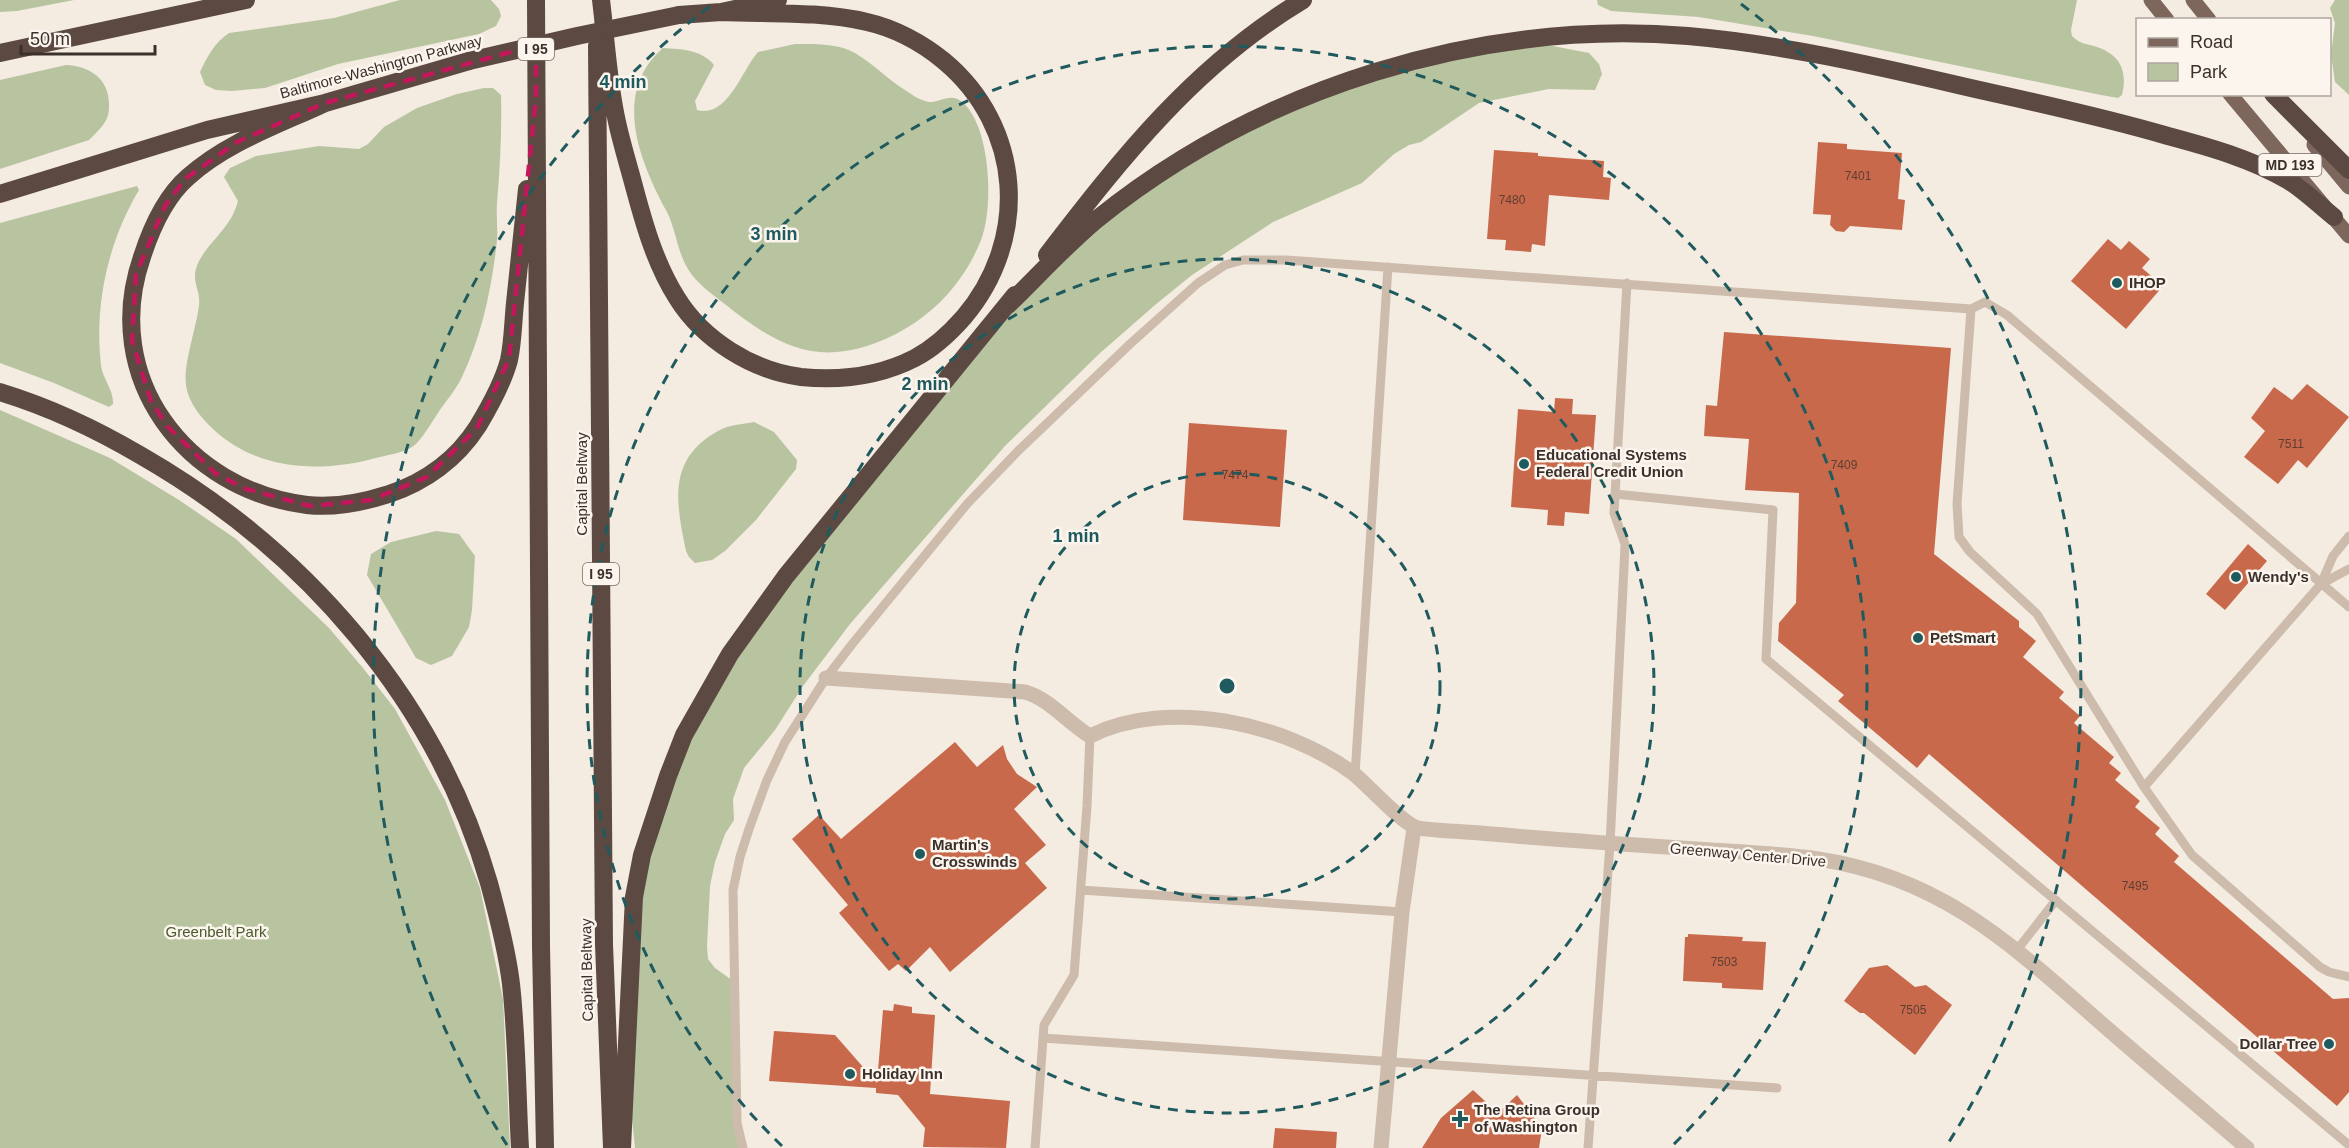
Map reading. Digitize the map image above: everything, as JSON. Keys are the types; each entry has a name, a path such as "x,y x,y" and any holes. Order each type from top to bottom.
{"highway":[{"path":"0,53 246,0"},
{"name":"I 95","path":"536,0 541,934 545,1148"},
{"path":"600,0 616,120 639,206 659,267 688,314 704,332 740,356 789,375 833,379 855,377 877,373 916,357 941,341 972,307 986,286 1001,255 1009,206 1007,172 999,139 983,104 958,73 929,49 900,34 868,22 827,16 721,12"},
{"name":"Capital Beltway","path":"600,0 604,908 612,1148"},
{"name":"Baltimore-Washington Parkway","path":"0,194 207,130 325,103 469,61 679,15 721,12 778,0"},
{"path":"622,1148 634,897 642,855 654,815 684,735 707,692 755,617 1008,305 1084,207 1174,102 1235,47 1269,21 1304,0"},
{"path":"1008,305 1095,221 1163,173 1241,127 1294,102 1352,80 1414,61 1482,46 1550,38 1620,34 1686,36 1761,44 1824,55 2102,117 2221,150 2290,182 2334,217"},
{"path":"2274,96 2349,170"},
{"path":"325,103 237,142 212,157 185,179 165,206 148,237 136,274 131,309 132,340 138,374 167,426 189,451 215,473 246,489 276,500 310,506 371,500 427,477 447,462 463,445 477,428 489,407 509,359 536,98"},
{"path":"0,392 52,411 121,444 189,485 246,526 306,579 342,617 405,699 457,795 491,892 511,983 520,1148"}],"main road":[{"path":"2151,0 2165,18"},
{"path":"2193,0 2207,18"},
{"name":"MD 193","path":"2232,96 2349,236"},
{"name":"MD 193","path":"2274,96 2349,187"}],"street":[{"path":"826,678 1025,692 1042,700 1090,736 1108,727 1134,721 1184,718 1256,727 1289,738 1334,761 1355,775 1414,828 1402,912 1381,1148"},
{"name":"Greenway Center Drive","path":"1414,828 1821,859 1863,868 1898,879 1974,917 2017,950 2247,1148"}],"lane":[{"path":"743,1148 737,1123 733,890 740,857 767,780 785,742 826,678 925,553 993,477 1122,352 1212,273 1235,261 1260,259 1388,267 1971,309 1984,302 2007,315 2349,608"},
{"path":"1355,775 1388,267"},
{"path":"1588,1148 1610,844 1625,544 1614,513 1627,283"},
{"path":"1971,309 1957,504 1959,537 1970,552 2037,614 2144,787 2192,855 2320,967 2349,977"},
{"path":"1615,494 1773,510 1767,659 2349,1145"},
{"path":"2144,787 2321,584 2333,555 2349,536"},
{"path":"2321,584 2349,569"},
{"path":"1035,1148 1044,1025 1074,975 1090,736"},
{"path":"1081,890 1402,912"},
{"path":"2017,950 2056,900"},
{"path":"1043,1038 1778,1088"}],"highlighted area":[{"path":"536,45 536,98 509,359 477,428 427,477 371,500 310,506 246,489 215,473 167,426 151,401 132,341 136,274 165,206 185,179 237,142 325,103"}],"green space":[{"path":"0,0 74,0 0,12"},
{"path":"400,0 491,0 499,9 501,16 496,26 479,34 338,64 265,88 232,91 216,90 205,85 200,72 216,45 229,33 334,18"},
{"path":"1597,0 2077,0 2071,30 2072,36 2082,43 2103,49 2116,58 2123,71 2124,86 2122,95 2118,98 1813,36 1699,17 1611,11 1598,5"},
{"path":"2335,0 2349,0 2349,95 2335,82 2331,55 2335,23 2330,8"},
{"path":"1527,41 1589,53 1599,64 1602,74 1595,90 1549,89 1479,103 1421,142 1409,145 1394,154 1362,183 1273,222 1192,275 1099,354 1005,446 850,624 803,686 775,730 744,768 733,799 734,820 725,834 715,862 710,886 708,959 715,968 736,983 737,1123 743,1148 635,1148 627,1071 634,897 707,692 1008,305 1095,221 1294,102"},
{"path":"795,44 841,47 862,57 915,97 929,102 949,98 961,101 971,112 979,128 984,147 988,188 985,226 974,255 957,283 935,307 909,327 869,345 846,351 805,350 785,343 746,321 696,279 684,262 670,219 648,172 635,128 634,106 638,86 647,66 663,48 698,53 714,65 695,101 697,110 708,111 717,107 733,91 758,52"},
{"path":"66,65 90,71 102,81 109,104 108,115 103,124 89,140 0,169 0,80"},
{"path":"493,88 501,95 497,235 492,276 485,311 468,363 456,388 423,436 414,446 400,452 358,462 315,467 272,461 232,444 204,420 189,398 186,385 188,356 199,305 195,279 196,268 204,253 231,219 238,201 224,177 230,168 256,156 319,146 359,149 368,144 384,127 417,108 457,94"},
{"path":"137,186 139,190 128,210 112,252 102,297 99,342 101,365 112,394 113,404 109,407 0,363 0,223"},
{"name":"Greenbelt Park","path":"0,410 110,458 179,500 236,539 329,628 395,709 445,800 480,888 503,999 510,1148 0,1148"},
{"path":"754,422 774,432 797,460 796,469 756,520 725,551 712,560 695,563 686,551 680,516 678,499 683,469 690,455 702,442 718,431"},
{"path":"436,531 459,534 475,556 469,627 452,656 431,665 416,658 367,575 371,554 391,542"}],"building":[{"path":"1818,142 1847,144 1847,149 1902,153 1898,199 1905,200 1902,230 1850,226 1844,232 1836,231 1830,225 1831,215 1813,214"},
{"path":"1494,150 1604,161 1603,177 1611,178 1609,200 1549,195 1545,246 1532,244 1531,252 1505,250 1506,240 1487,239"},
{"name":"IHOP","path":"2108,239 2121,250 2129,241 2150,259 2142,268 2163,286 2126,329 2071,281"},
{"path":"1724,332 1951,348 1934,554 2019,621 2019,627 2036,641 2023,657 2064,692 2059,698 2080,716 2074,723 2114,757 2109,763 2121,773 2115,780 2140,801 2135,807 2160,828 2155,834 2179,856 2174,862 2333,999 2349,998 2349,1092 2337,1106 1929,754 1917,768 1838,701 1844,695 1778,641 1779,623 1796,603 1799,493 1745,490 1749,439 1704,436 1706,405 1717,406"},
{"path":"2307,384 2349,417 2307,468 2298,460 2278,484 2244,457 2265,431 2251,418 2274,387 2292,400"},
{"path":"1555,398 1573,399 1572,414 1596,415 1589,514 1565,512 1564,526 1547,525 1548,510 1511,507 1518,409 1554,412"},
{"path":"1189,423 1287,430 1280,527 1183,520"},
{"name":"Wendy's","path":"2248,544 2267,561 2225,610 2206,594"},
{"name":"Martin's Crosswinds","path":"955,742 977,767 1003,745 1007,759 1017,774 1037,787 1014,809 1046,845 1025,863 1047,888 950,972 930,947 906,971 898,964 889,971 839,913 848,905 792,839 819,815 841,839"},
{"path":"1688,934 1743,937 1742,941 1766,942 1763,990 1722,988 1722,983 1683,981 1685,937 1688,937"},
{"path":"1887,965 1915,987 1926,985 1952,1005 1915,1055 1864,1013 1860,1013 1844,1001 1869,968"},
{"name":"Holiday Inn","path":"894,1004 912,1007 912,1013 935,1015 930,1094 1010,1101 1006,1148 923,1147 925,1128 898,1095 876,1093 876,1088 769,1081 774,1031 835,1035 877,1083 883,1010 893,1011"},
{"path":"1473,1090 1498,1113 1517,1095 1534,1117 1541,1135 1539,1148 1422,1148 1441,1118"},
{"path":"1275,1128 1337,1132 1336,1148 1273,1148"}],"place":[{"name":"IHOP","path":"2117,283"},
{"name":"Educational Systems Federal Credit Union","path":"1524,464"},
{"name":"Wendy's","path":"2236,577"},
{"name":"PetSmart","path":"1918,638"},
{"name":"Martin's Crosswinds","path":"920,854"},
{"name":"Dollar Tree","path":"2329,1044"},
{"name":"Holiday Inn","path":"850,1074"},
{"name":"The Retina Group of Washington","path":"1460,1119"}]}
